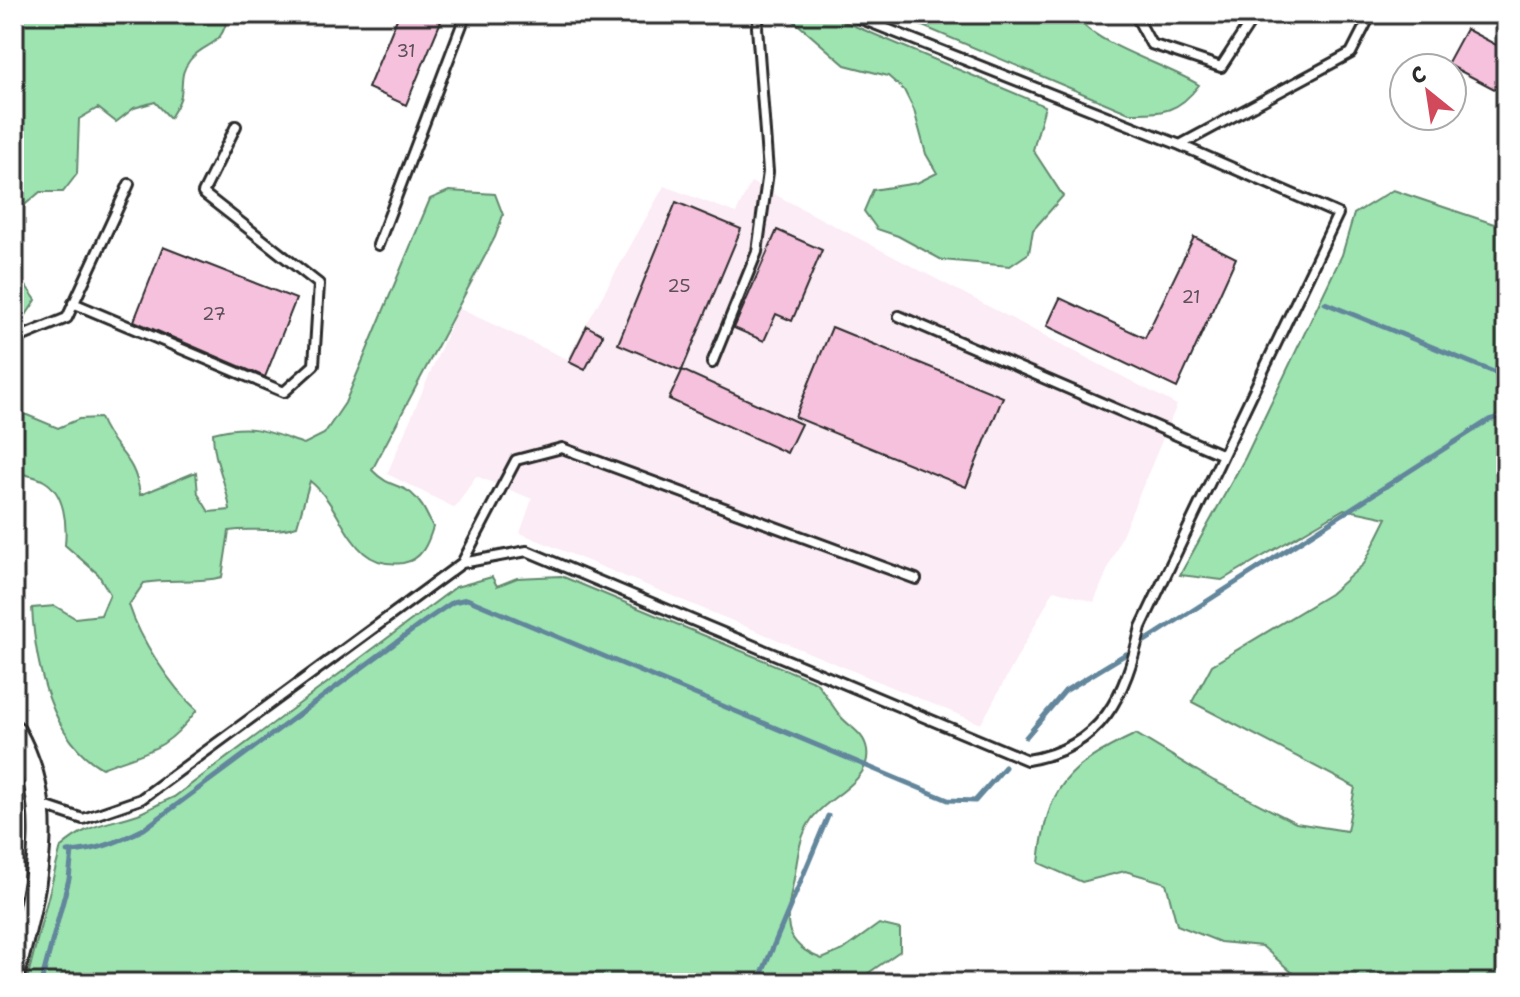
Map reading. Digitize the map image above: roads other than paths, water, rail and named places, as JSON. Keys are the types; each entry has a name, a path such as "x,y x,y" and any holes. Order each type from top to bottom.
{"street":[{"path":"14,731 23,747 41,805 37,885 14,973"}],"lane":[{"path":"378,245 466,14"},
{"path":"712,363 757,252 759,239 768,172 757,27 760,14"},
{"path":"41,805 83,819 141,799 462,563 527,551 1027,760 1071,748 1105,718 1130,676 1141,627 1338,214 1180,145 849,14"},
{"path":"1135,14 1151,44 1221,67 1253,18 1252,14"},
{"path":"1180,145 1351,53 1371,14"},
{"path":"73,303 284,392 314,365 319,284 203,193 236,126"},
{"path":"14,335 23,336 67,318 129,184"},
{"path":"899,316 1223,455"},
{"path":"462,563 516,460 562,448 916,579"}],"waterway":[{"path":"1325,303 1506,377"},
{"path":"1145,641 1489,420 1506,415"},
{"path":"67,852 107,845 144,829 425,621 453,602 467,599 948,800 975,801 1005,767"},
{"path":"1026,737 1065,691 1126,654"},
{"path":"758,983 828,816"},
{"path":"14,840 18,838"},
{"path":"41,983 69,879 72,852"}]}
